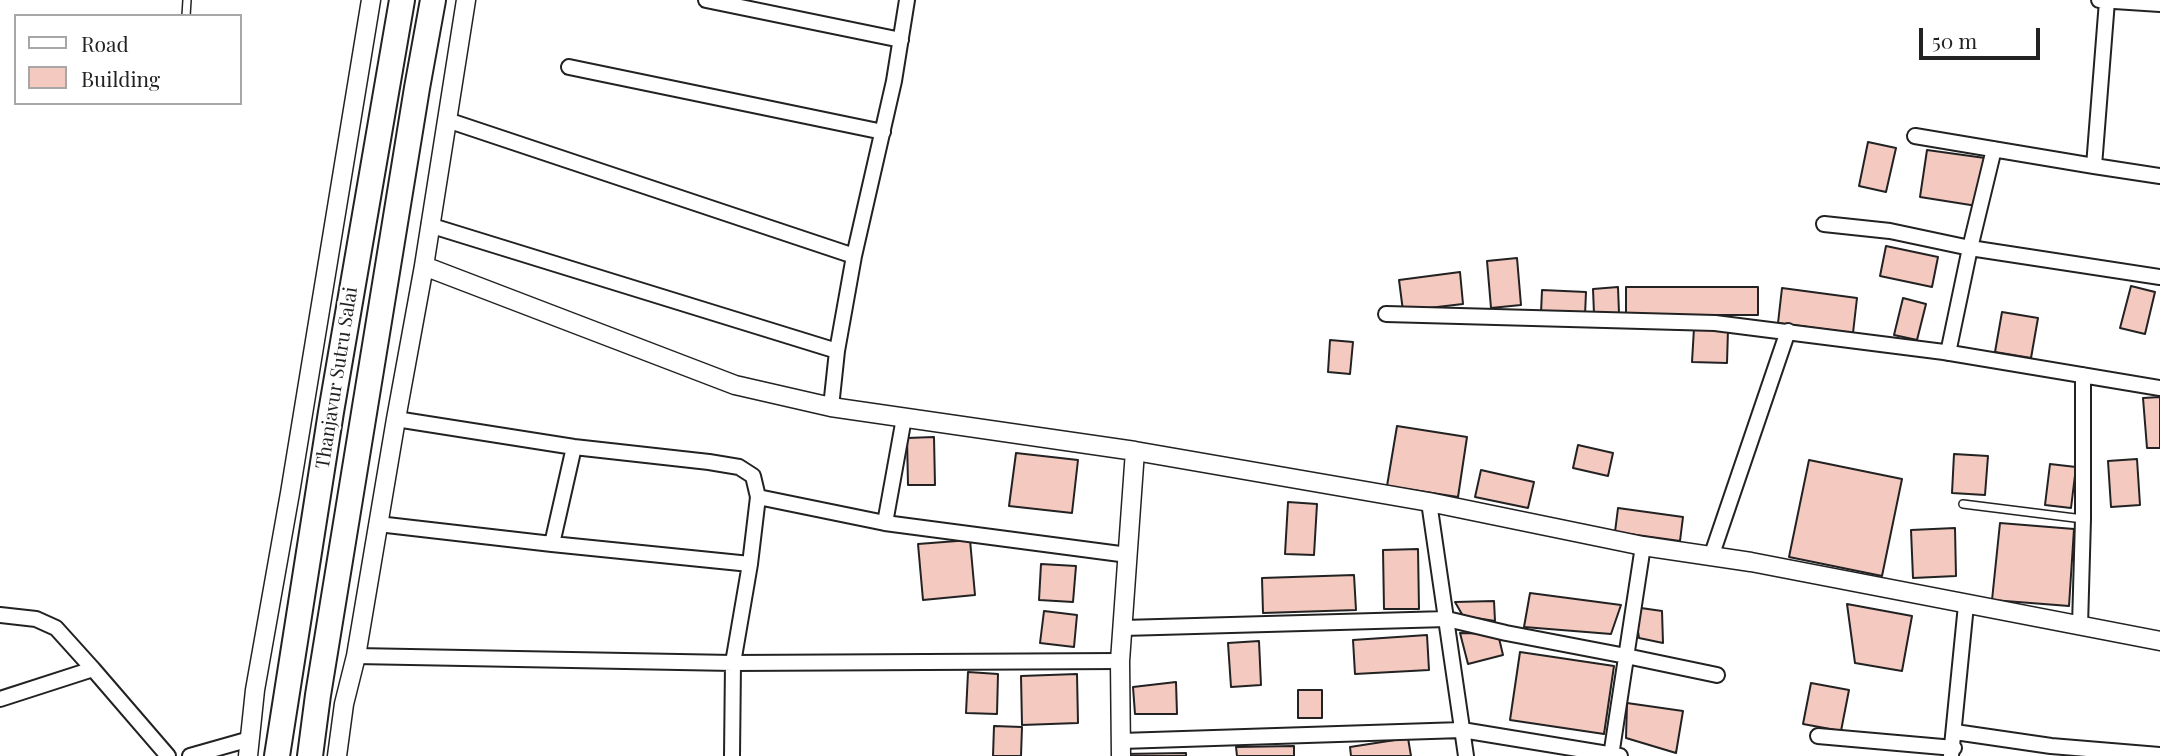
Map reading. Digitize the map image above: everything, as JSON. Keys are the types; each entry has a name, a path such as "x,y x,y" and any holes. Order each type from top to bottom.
{"highway":[{"name":"Thanjavur Sutru Salai","path":"276,756 331,412 402,0"},
{"name":"Thanjavur Sutru Salai","path":"310,756 433,0"}],"street":[{"path":"190,756 249,748 255,690 370,0"},
{"path":"337,756 344,704 356,656 424,266 467,0"},
{"path":"706,0 901,40"},
{"path":"831,407 837,351 854,256 883,132 907,0"},
{"path":"2098,0 2160,4"},
{"path":"2094,166 2107,1"},
{"path":"569,66 883,132"},
{"path":"447,120 854,256"},
{"path":"1915,135 2160,176"},
{"path":"1948,353 1994,149"},
{"path":"1824,223 1891,231 1970,248 2160,277"},
{"path":"429,225 837,351"},
{"path":"424,266 735,384 831,407 1135,451 1429,502 1643,546 1751,562 2160,640"},
{"path":"1386,314 1715,323 1948,353 2160,388"},
{"path":"1711,557 1788,331"},
{"path":"2080,626 2083,375"},
{"path":"885,523 904,418"},
{"path":"396,419 574,447 709,462 739,467 753,476 758,497 733,663 732,756"},
{"path":"552,544 574,447"},
{"path":"1135,451 1121,661 1121,748 1462,730 1614,755 1643,546"},
{"path":"758,497 885,523 1128,555"},
{"path":"1429,502 1466,756"},
{"path":"378,524 750,564"},
{"path":"1818,736 1953,752 1966,605"},
{"path":"0,615 36,620 56,628 168,756"},
{"path":"1123,628 1447,619 1717,675"},
{"path":"356,656 733,663 1121,661"},
{"path":"0,699 93,669"},
{"path":"1955,732 2051,746 2160,755"}],"lane":[{"path":"1963,504 2083,520"}],"building":[{"path":"1868,142 1896,148 1886,192 1859,186"},
{"path":"1927,150 1985,158 1977,206 1920,197"},
{"path":"1886,246 1938,257 1932,287 1880,276"},
{"path":"1517,258 1521,305 1491,308 1487,261"},
{"path":"1460,272 1463,304 1403,311 1399,280"},
{"path":"2131,286 2155,292 2145,334 2120,328"},
{"path":"1618,287 1619,313 1594,314 1593,289"},
{"path":"1626,287 1758,287 1758,315 1626,315"},
{"path":"1782,288 1857,298 1853,333 1778,323"},
{"path":"1542,290 1586,292 1585,315 1541,313"},
{"path":"1903,298 1926,304 1917,340 1894,335"},
{"path":"2002,312 2038,318 2031,358 1995,352"},
{"path":"1694,328 1728,330 1727,363 1692,362"},
{"path":"1330,340 1353,342 1350,374 1328,372"},
{"path":"2160,397 2160,448 2147,448 2143,398"},
{"path":"1397,426 1467,437 1458,497 1387,486"},
{"path":"934,437 935,485 908,485 907,438"},
{"path":"1578,445 1613,453 1608,476 1573,468"},
{"path":"1016,453 1078,460 1072,513 1009,506"},
{"path":"1954,454 1988,456 1985,495 1952,493"},
{"path":"2137,459 2140,505 2111,507 2108,461"},
{"path":"1809,460 1902,479 1882,576 1789,557"},
{"path":"2050,464 2076,467 2071,508 2045,505"},
{"path":"1481,470 1534,482 1528,508 1475,497"},
{"path":"1288,502 1317,504 1314,555 1285,554"},
{"path":"1618,508 1683,517 1680,541 1615,532"},
{"path":"2000,523 2074,529 2069,606 1992,600"},
{"path":"1955,528 1956,576 1913,578 1911,530"},
{"path":"970,540 975,595 923,600 918,544"},
{"path":"1418,549 1419,609 1384,609 1383,550"},
{"path":"1041,564 1076,566 1073,602 1039,600"},
{"path":"1354,575 1356,610 1263,613 1262,578"},
{"path":"1530,593 1621,605 1611,634 1524,627"},
{"path":"1494,601 1495,621 1463,616 1455,602"},
{"path":"1847,604 1912,616 1902,671 1855,663"},
{"path":"1634,607 1662,611 1663,643 1639,638"},
{"path":"1044,611 1077,615 1074,647 1040,643"},
{"path":"1460,633 1498,634 1503,655 1468,664"},
{"path":"1427,635 1429,670 1355,674 1353,640"},
{"path":"1259,641 1261,685 1231,687 1228,643"},
{"path":"1520,652 1614,666 1604,734 1510,720"},
{"path":"968,672 998,674 997,714 966,713"},
{"path":"1077,674 1078,723 1022,725 1021,676"},
{"path":"1176,682 1177,714 1135,714 1133,687"},
{"path":"1811,683 1849,690 1841,731 1803,724"},
{"path":"1298,690 1322,690 1322,718 1298,718"},
{"path":"1627,703 1683,711 1676,753 1626,738"},
{"path":"994,726 1022,727 1021,756 993,756"},
{"path":"1408,738 1411,756 1351,756 1350,747"},
{"path":"1294,746 1294,756 1237,756 1236,747"},
{"path":"1186,753 1186,756 1122,756 1122,754"}]}
